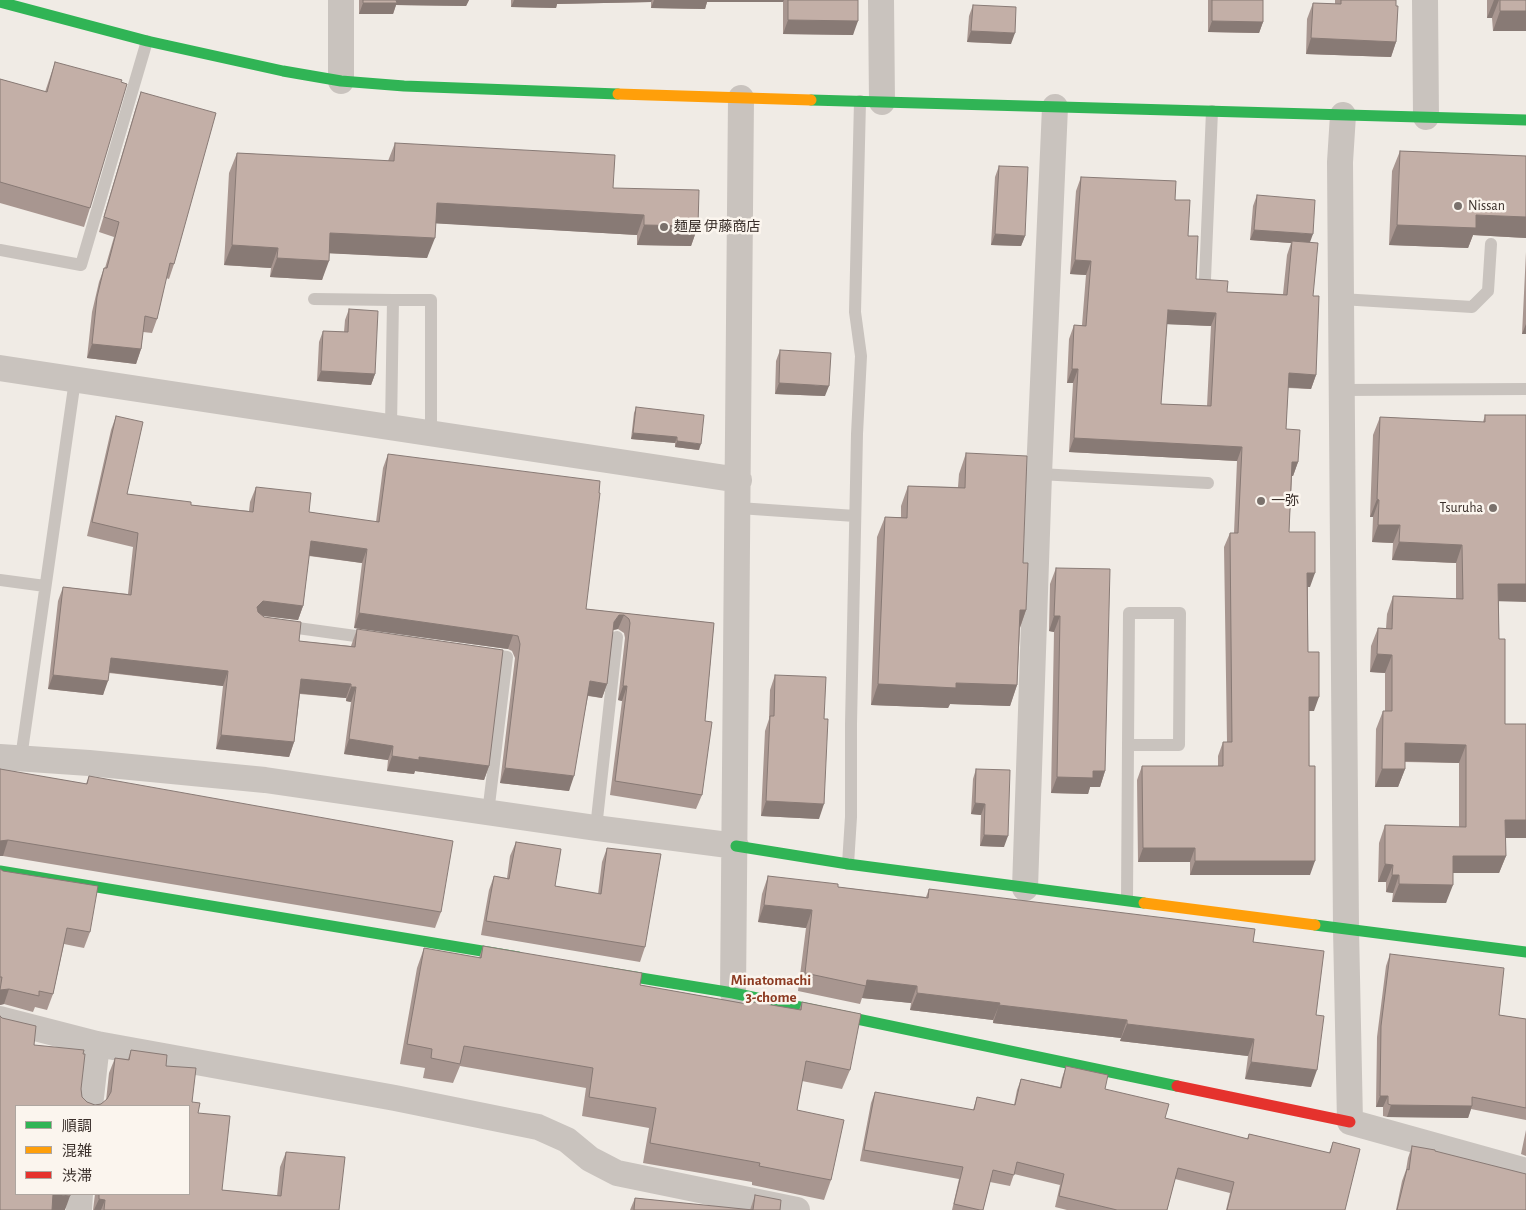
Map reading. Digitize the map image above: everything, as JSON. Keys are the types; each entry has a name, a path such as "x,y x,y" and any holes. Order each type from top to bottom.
{"street":[{"path":"341,0 341,81"},
{"path":"871,101 881,0"},
{"path":"1425,0 1426,117"},
{"path":"0,2 147,41 283,71 341,81 404,86 742,98 1526,120"},
{"path":"733,993 736,846 742,98"},
{"path":"1025,888 1039,474 1055,107"},
{"path":"1343,115 1340,162 1346,929 1350,1122"},
{"path":"0,368 739,480"},
{"path":"10,757 265,780 488,813 736,846 848,864 1526,952"},
{"path":"0,871 528,959"},
{"path":"596,970 733,993 1350,1122 1526,1171"},
{"path":"0,1019 97,1044 395,1098 538,1127 567,1140 590,1159 617,1174 797,1210"},
{"path":"90,1105 97,1044"},
{"path":"79,1210 80,1195"}],"lane":[{"path":"0,250 81,265 147,41"},
{"path":"848,864 855,516 861,356 855,312 871,101"},
{"path":"1205,279 1212,111"},
{"path":"1341,299 1472,307 1488,291 1491,244"},
{"path":"314,299 431,300 431,433"},
{"path":"391,427 393,300"},
{"path":"10,757 46,586 75,380"},
{"path":"1342,390 1526,389"},
{"path":"1039,474 1208,483"},
{"path":"739,508 855,516"},
{"path":"0,580 46,586"},
{"path":"1127,900 1128,745 1129,612 1180,613 1180,745 1128,745"},
{"path":"270,625 378,639"},
{"path":"596,828 617,637"},
{"path":"477,653 506,657 488,813"}],"building":[{"path":"363,0 396,0 397,3 363,3"},
{"path":"788,0 858,0 858,21 788,20"},
{"path":"1212,0 1263,0 1263,22 1212,21"},
{"path":"1341,0 1396,0 1396,6 1398,6 1396,42 1311,38 1313,3 1341,4"},
{"path":"1500,0 1526,0 1526,11 1500,11"},
{"path":"973,5 1016,7 1015,33 971,31"},
{"path":"55,62 122,80 121,82 127,84 90,208 0,182 0,79 47,92"},
{"path":"141,92 216,113 174,264 170,263 157,319 145,316 141,349 92,344 97,297 119,222 104,217"},
{"path":"395,143 615,155 613,188 699,190 698,226 644,225 644,215 437,203 435,238 330,233 329,261 277,258 278,248 232,245 237,153 394,161"},
{"name":"Nissan","path":"1400,151 1526,156 1526,217 1476,215 1476,228 1397,225"},
{"path":"999,166 1028,167 1025,236 995,234"},
{"path":"1081,177 1176,181 1175,200 1190,200 1188,236 1198,236 1196,279 1228,281 1227,292 1287,295 1292,241 1318,243 1313,296 1319,296 1316,375 1289,373 1286,429 1300,430 1298,462 1292,462 1289,532 1315,532 1315,573 1307,573 1308,652 1319,652 1319,697 1309,697 1309,766 1315,766 1315,861 1195,861 1195,848 1143,848 1142,766 1223,766 1223,742 1232,742 1230,533 1238,533 1242,447 1074,438 1078,369 1072,369 1074,325 1086,326 1091,261 1075,260","holes":["1168,310 1216,313 1211,406 1161,404"]},
{"path":"1257,195 1315,200 1313,234 1254,230"},
{"path":"349,309 378,311 375,374 321,371 323,331 348,332"},
{"path":"780,350 831,353 829,386 779,383"},
{"path":"636,407 704,415 701,444 677,441 677,437 633,433"},
{"path":"1485,415 1526,415 1526,584 1498,584 1499,639 1505,639 1505,724 1526,724 1526,820 1505,820 1506,856 1453,856 1453,885 1399,884 1399,875 1392,875 1393,865 1385,864 1385,825 1466,827 1466,745 1405,743 1405,769 1382,769 1383,711 1392,711 1392,655 1377,654 1378,628 1392,629 1393,596 1463,599 1462,545 1399,542 1400,525 1378,525 1380,417 1485,422"},
{"path":"116,416 143,422 127,494 191,502 191,505 253,512 256,487 311,493 309,512 379,522 388,454 600,481 586,609 714,623 705,721 712,722 702,795 615,781 627,686 623,686 630,623 629,619 624,615 619,615 614,622 607,684 590,681 574,776 505,768 520,644 518,636 359,613 367,549 311,541 303,606 263,601 257,607 258,612 264,617 301,622 299,641 355,647 357,629 503,650 489,766 419,757 419,760 392,756 393,746 349,739 356,687 351,687 351,684 301,679 294,742 221,735 228,671 111,658 108,681 53,675 63,587 131,595 138,533 92,522"},
{"path":"966,453 1027,456 1023,563 1028,563 1026,610 1020,610 1017,685 956,683 956,688 878,684 885,517 907,518 908,486 965,488"},
{"path":"1056,568 1110,569 1105,771 1093,771 1093,778 1057,777 1060,616 1054,616"},
{"path":"775,675 826,677 824,719 828,719 824,804 766,801 770,716 774,716"},
{"path":"0,769 87,784 89,776 453,841 441,912 8,840 0,841"},
{"path":"976,769 1010,770 1008,836 984,835 985,804 975,803"},
{"path":"516,842 561,849 555,886 601,894 607,848 661,854 645,947 486,921 494,876 509,879"},
{"path":"0,869 98,886 90,932 67,928 53,994 39,991 39,996 9,989 0,990 2,977 0,977"},
{"path":"768,876 838,884 838,887 928,898 929,889 1255,929 1253,942 1324,951 1316,1015 1324,1016 1317,1070 1251,1062 1254,1039 1127,1024 1127,1020 917,993 917,986 867,980 866,986 805,973 812,910 764,905"},
{"path":"483,946 642,973 640,985 747,1004 748,1001 801,1010 802,1002 861,1014 850,1070 806,1061 797,1110 844,1120 831,1180 759,1166 760,1163 650,1143 656,1108 589,1097 593,1068 464,1046 460,1064 431,1058 432,1049 407,1044 424,948 481,958"},
{"path":"1390,954 1504,968 1499,1015 1526,1019 1526,1108 1472,1097 1472,1106 1391,1105 1388,1104 1388,1096 1380,1096 1381,1026"},
{"path":"0,1016 36,1026 34,1045 84,1050 82,1097 87,1102 95,1105 15,1105 15,1195 53,1195 52,1210 0,1210"},
{"path":"131,1050 167,1055 166,1066 196,1068 192,1102 200,1103 198,1113 230,1116 222,1190 281,1196 286,1152 345,1157 339,1210 104,1210 105,1200 99,1199 99,1195 190,1195 190,1105 95,1105 101,1104 111,1092 115,1058 129,1060"},
{"path":"1066,1066 1108,1075 1105,1089 1169,1104 1165,1118 1248,1139 1249,1134 1330,1153 1333,1142 1360,1149 1345,1210 1227,1210 1234,1182 1178,1168 1167,1210 1117,1210 1059,1196 1064,1174 1017,1162 1014,1175 993,1170 983,1210 980,1210 954,1204 963,1167 864,1150 875,1092 974,1110 977,1097 1015,1105 1021,1079 1061,1088"},
{"path":"1412,1146 1435,1150 1526,1174 1526,1210 1397,1210 1407,1169 1409,1170"},
{"path":"755,1195 781,1200 780,1210 753,1210"},
{"path":"635,1198 753,1210 634,1210"}],"traffic: fast":[{"path":"0,2 147,41 283,71 341,81 404,86 618,94"},
{"path":"811,100 1526,120"},
{"path":"736,846 848,864 1144,903"},
{"path":"0,871 518,957"},
{"path":"1315,925 1526,952"},
{"path":"604,972 733,993 1177,1086"}],"traffic: slow":[{"path":"618,94 811,100"},
{"path":"1144,903 1315,925"}],"traffic: jam":[{"path":"1177,1086 1350,1122"}],"place":[{"name":"Nissan","path":"1458,206"},
{"name":"麺屋 伊藤商店","path":"664,227"},
{"name":"一弥","path":"1261,501"},
{"name":"Tsuruha","path":"1493,508"}],"district":[{"name":"Minatomachi 3-chome","path":"771,988"}]}
